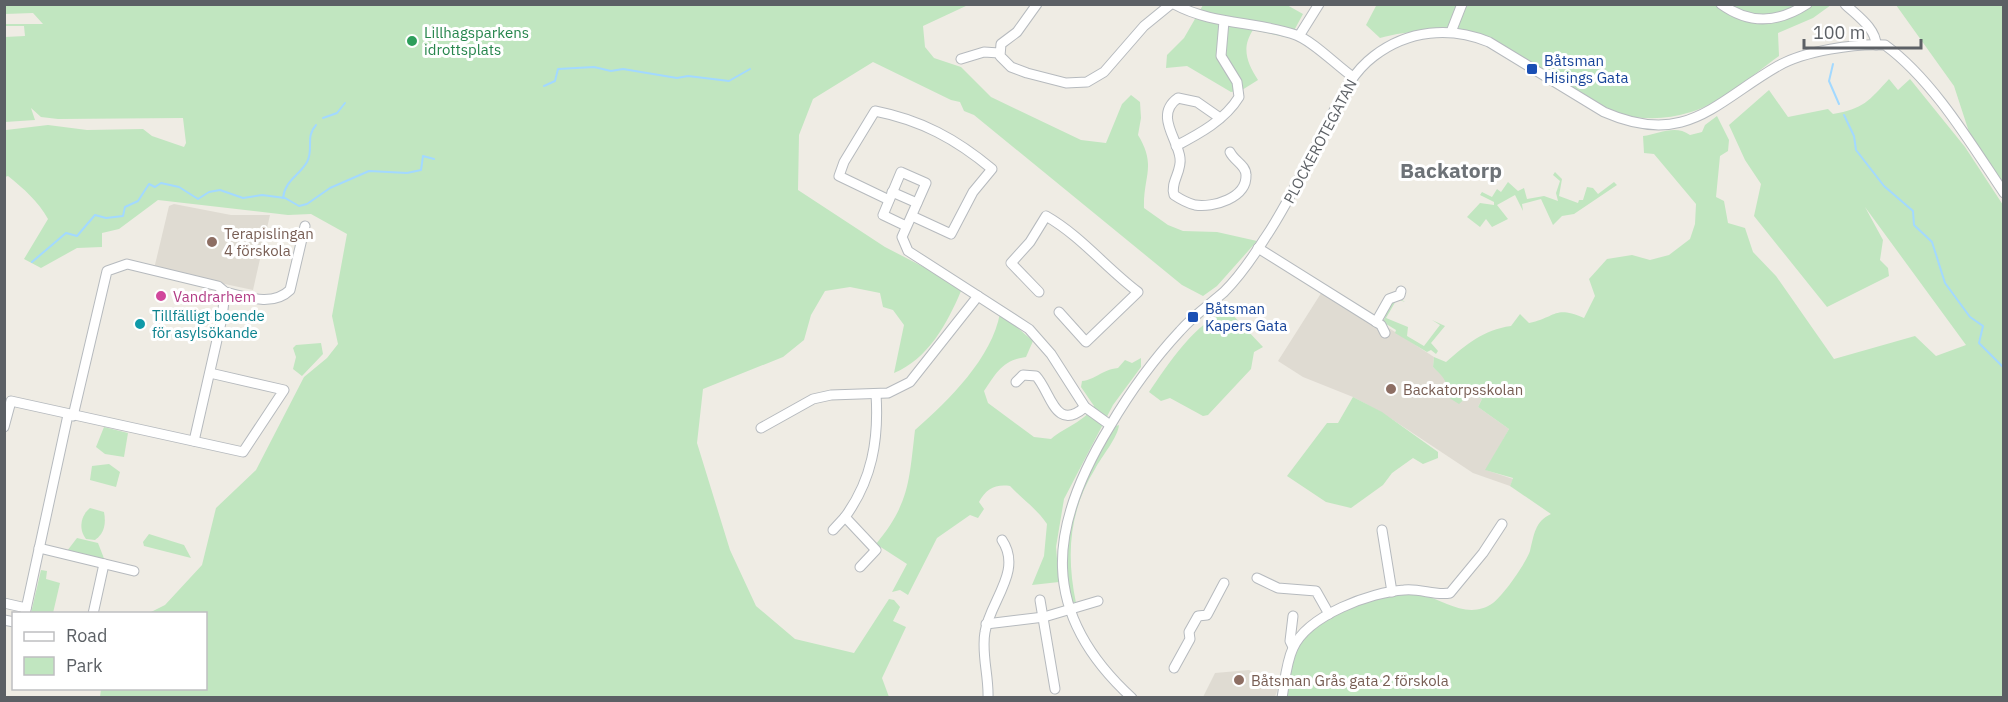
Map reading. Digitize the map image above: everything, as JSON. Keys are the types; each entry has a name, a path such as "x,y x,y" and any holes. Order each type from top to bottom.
{"street":[{"path":"1037,4 1017,32 1002,44 999,53 1002,60 1027,73 1066,83 1087,82 1104,72 1144,26 1173,4 1193,15 1274,28 1299,36 1353,77"},
{"path":"1299,36 1319,4"},
{"path":"1451,32 1462,4"},
{"path":"1721,4 1739,15 1762,21 1787,15 1807,4"},
{"path":"1845,4 1870,29 1881,45 1902,59 1940,102 2004,193"},
{"path":"1176,146 1200,134 1233,108 1239,97 1239,89 1221,56 1220,42 1224,21"},
{"name":"PLOCKEROTEGATAN","path":"1132,698 1098,663 1083,640 1070,609 1063,570 1068,514 1084,470 1139,381 1168,344 1235,280 1258,248 1276,221 1353,77 1373,57 1395,43 1421,34 1451,32 1489,42 1612,115 1658,124 1700,116 1787,62 1815,53 1881,45"},
{"path":"961,59 984,52 999,53"},
{"path":"1220,118 1197,102 1184,97 1176,99 1171,104 1168,119 1169,132 1180,158 1172,188 1174,195 1195,205 1221,202 1242,188 1246,171 1230,152"},
{"path":"912,216 951,234 973,192 992,169 968,149 926,125 908,118 875,111 844,162 839,176 891,196 917,203"},
{"path":"906,226 883,215 901,172 926,183 906,226 902,242 908,250 1022,324 1051,354 1085,407 1110,425"},
{"path":"1039,292 1011,263 1030,243 1046,216 1067,228 1115,274 1138,292 1086,342 1059,312"},
{"path":"4,603 26,611 39,548 107,271 127,264 218,286 225,292 267,300 290,290 305,226"},
{"path":"1258,248 1376,322 1385,333"},
{"path":"1376,322 1389,299 1400,295 1401,291"},
{"path":"194,441 210,373 225,292"},
{"path":"761,428 813,399 838,394 876,394 901,387 916,376 957,319 978,296"},
{"path":"4,427 11,401 243,452 284,390 210,373"},
{"path":"1016,382 1023,375 1035,376 1054,408 1063,414 1077,414 1085,407"},
{"path":"833,530 845,517 861,491 872,461 876,432 876,394"},
{"path":"845,517 876,550 860,567"},
{"path":"1282,698 1293,647 1299,636 1329,614 1364,599 1405,590 1450,593 1483,553 1502,524"},
{"path":"1382,531 1392,592"},
{"path":"988,698 983,644 986,624 1008,574 1009,556 1002,540"},
{"path":"39,548 134,571"},
{"path":"93,612 104,564"},
{"path":"1257,578 1278,588 1316,591 1329,614"},
{"path":"1174,668 1190,639 1189,632 1198,616 1207,615 1224,584"},
{"path":"1040,600 1055,689"},
{"path":"986,624 1044,617 1098,601"},
{"path":"1293,616 1290,641 1293,647"}],"shaded area":[{"name":"Terapislingan 4 förskola","path":"174,204 231,215 270,215 253,290 154,269 169,206"},
{"name":"Backatorpsskolan","path":"1325,287 1434,357 1433,367 1444,377 1448,386 1482,399 1478,407 1509,429 1486,470 1513,479 1510,486 1473,473 1381,412 1353,397 1303,377 1278,361"},
{"name":"Båtsman Grås gata 2 förskola","path":"1249,670 1278,688 1275,697 1203,697 1215,673"}],"green space":[{"path":"1377,4 1831,5 1813,18 1778,33 1779,56 1715,102 1691,112 1649,118 1611,111 1576,95 1507,55 1470,39 1428,32 1380,38 1366,25"},
{"path":"5,5 968,5 923,26 925,47 934,58 961,67 991,97 1081,140 1106,143 1122,104 1131,95 1140,102 1141,118 1138,135 1144,146 1148,163 1144,208 1168,225 1183,231 1217,232 1257,241 1217,286 1203,296 1182,285 974,115 964,111 960,102 951,100 873,62 813,99 799,135 798,190 885,247 943,277 961,291 935,339 917,359 894,373 904,325 893,310 883,307 880,293 850,287 825,291 811,315 804,340 783,357 703,389 697,443 730,550 756,606 795,639 854,653 889,599 894,600 900,607 893,621 906,627 882,678 889,697 100,697 101,690 207,690 207,612 151,612 165,605 202,565 216,508 256,470 304,377 327,358 338,344 332,316 347,234 311,214 288,215 158,200 119,229 102,233 102,247 77,248 41,268 24,259 48,219 30,196 8,176 5,177 6,130 48,125 87,130 143,129 152,136 184,147 186,143 183,118 58,119 41,117 31,108 35,120 5,122 5,37 25,36 24,26 5,26 5,24 43,24 33,13 5,14"},
{"path":"1203,5 1287,5 1303,14 1290,38 1253,30 1246,49 1251,68 1258,80 1242,90 1231,92 1187,66 1166,68 1167,55 1184,38"},
{"path":"1896,5 2003,5 2003,183 1969,132 1954,86"},
{"path":"1889,79 1898,90 1910,79 1965,147 2003,205 2003,697 1286,698 1291,666 1297,648 1319,626 1335,616 1373,600 1409,593 1423,595 1466,610 1484,608 1497,599 1519,571 1528,556 1538,525 1551,514 1510,486 1513,478 1485,470 1509,429 1478,407 1482,399 1471,393 1459,404 1446,396 1446,383 1433,367 1434,357 1446,362 1484,334 1511,326 1520,314 1529,323 1561,312 1584,318 1595,296 1589,279 1607,259 1632,255 1650,260 1669,255 1690,239 1695,224 1696,204 1654,154 1644,153 1643,136 1673,130 1690,135 1702,132 1705,125 1717,116 1729,140 1728,151 1720,156 1716,197 1724,201 1728,223 1745,228 1753,252 1776,276 1834,359 1915,336 1936,356 1966,345 1865,207 1883,240 1880,260 1888,268 1889,276 1827,307 1754,216 1761,184 1745,160 1729,125 1769,90 1788,117 1828,109 1833,114 1859,107"},
{"path":"1555,172 1562,179 1559,196 1578,203 1579,200 1583,200 1587,187 1593,188 1598,194 1614,182 1617,185 1574,214 1562,216 1553,225 1541,199 1522,204 1523,211 1515,195 1497,205 1508,219 1492,227 1486,219 1480,227 1467,217 1480,203 1494,205 1494,202 1480,195 1482,192 1492,197 1497,189 1501,192 1508,182 1518,191 1524,188 1527,199 1544,196 1558,201 1556,193 1560,181 1553,175"},
{"path":"1399,298 1405,302 1397,299 1386,318 1408,327 1407,336 1424,346 1440,325 1432,320 1445,326 1431,343 1438,351 1436,354 1431,350 1427,352 1395,333 1396,330 1383,322 1392,300"},
{"path":"1229,311 1263,347 1254,352 1251,369 1208,415 1203,416 1170,398 1161,401 1149,392 1194,333 1217,316"},
{"path":"1000,313 1033,341 1026,357 1006,364 984,391 988,403 1034,437 1051,439 1090,412 1094,406 1081,387 1082,381 1118,368 1125,360 1132,363 1141,358 1141,367 1113,405 1064,499 1056,547 1059,582 1032,585 1044,556 1047,524 1010,486 1000,486 992,488 982,497 979,502 984,509 978,518 970,515 937,538 908,595 900,590 892,592 907,564 876,544 896,516 902,503 909,477 915,430 955,392 979,362 995,330"},
{"path":"321,343 323,354 302,376 293,369 296,357 293,348 296,345"},
{"path":"1353,397 1382,412 1438,452 1438,458 1423,464 1413,458 1392,473 1383,485 1351,508 1326,502 1287,476 1327,423 1338,423"},
{"path":"1119,425 1113,441 1086,485 1075,517 1071,568 1076,603 1073,602 1067,581 1068,534 1082,487 1104,444"},
{"path":"104,427 128,433 124,457 105,454 96,447"},
{"path":"109,464 120,472 116,487 90,480 92,466"},
{"path":"90,508 104,512 104,528 95,540 86,539 81,527 83,518"},
{"path":"149,534 184,545 191,558 144,546 143,542"},
{"path":"77,538 98,543 105,561 67,551"},
{"path":"41,570 47,571 46,579 60,583 53,612 31,612"}],"waterway":[{"path":"1833,64 1829,81 1839,104"},
{"path":"544,86 555,81 558,69 594,67 611,71 623,69 677,78 688,76 729,81 750,69"},
{"path":"323,118 337,113 345,103"},
{"path":"1844,115 1854,136 1856,150 1884,186 1913,211 1914,225 1932,242 1945,283 1970,317 1983,326 1979,343 2004,368"},
{"path":"283,198 289,182 307,162 311,134 316,125"},
{"path":"32,262 66,233 77,236 95,215 106,218 123,216 125,207 138,201 149,184 155,187 161,183 179,187 198,199 209,192 220,190 243,198 262,195 285,198 299,206 307,204 330,188 369,171 407,173 421,170 423,156 434,159"}],"place":[{"name":"Lillhagsparkens idrottsplats","path":"412,41"},
{"name":"Båtsman Hisings Gata","path":"1532,69"},
{"name":"Terapislingan 4 förskola","path":"212,242"},
{"name":"Vandrarhem","path":"161,296"},
{"name":"Båtsman Kapers Gata","path":"1193,317"},
{"name":"Tillfälligt boende för asylsökande","path":"140,324"},
{"name":"Backatorpsskolan","path":"1391,389"},
{"name":"Båtsman Grås gata 2 förskola","path":"1239,680"}],"district":[{"name":"Backatorp","path":"1451,170"}]}
